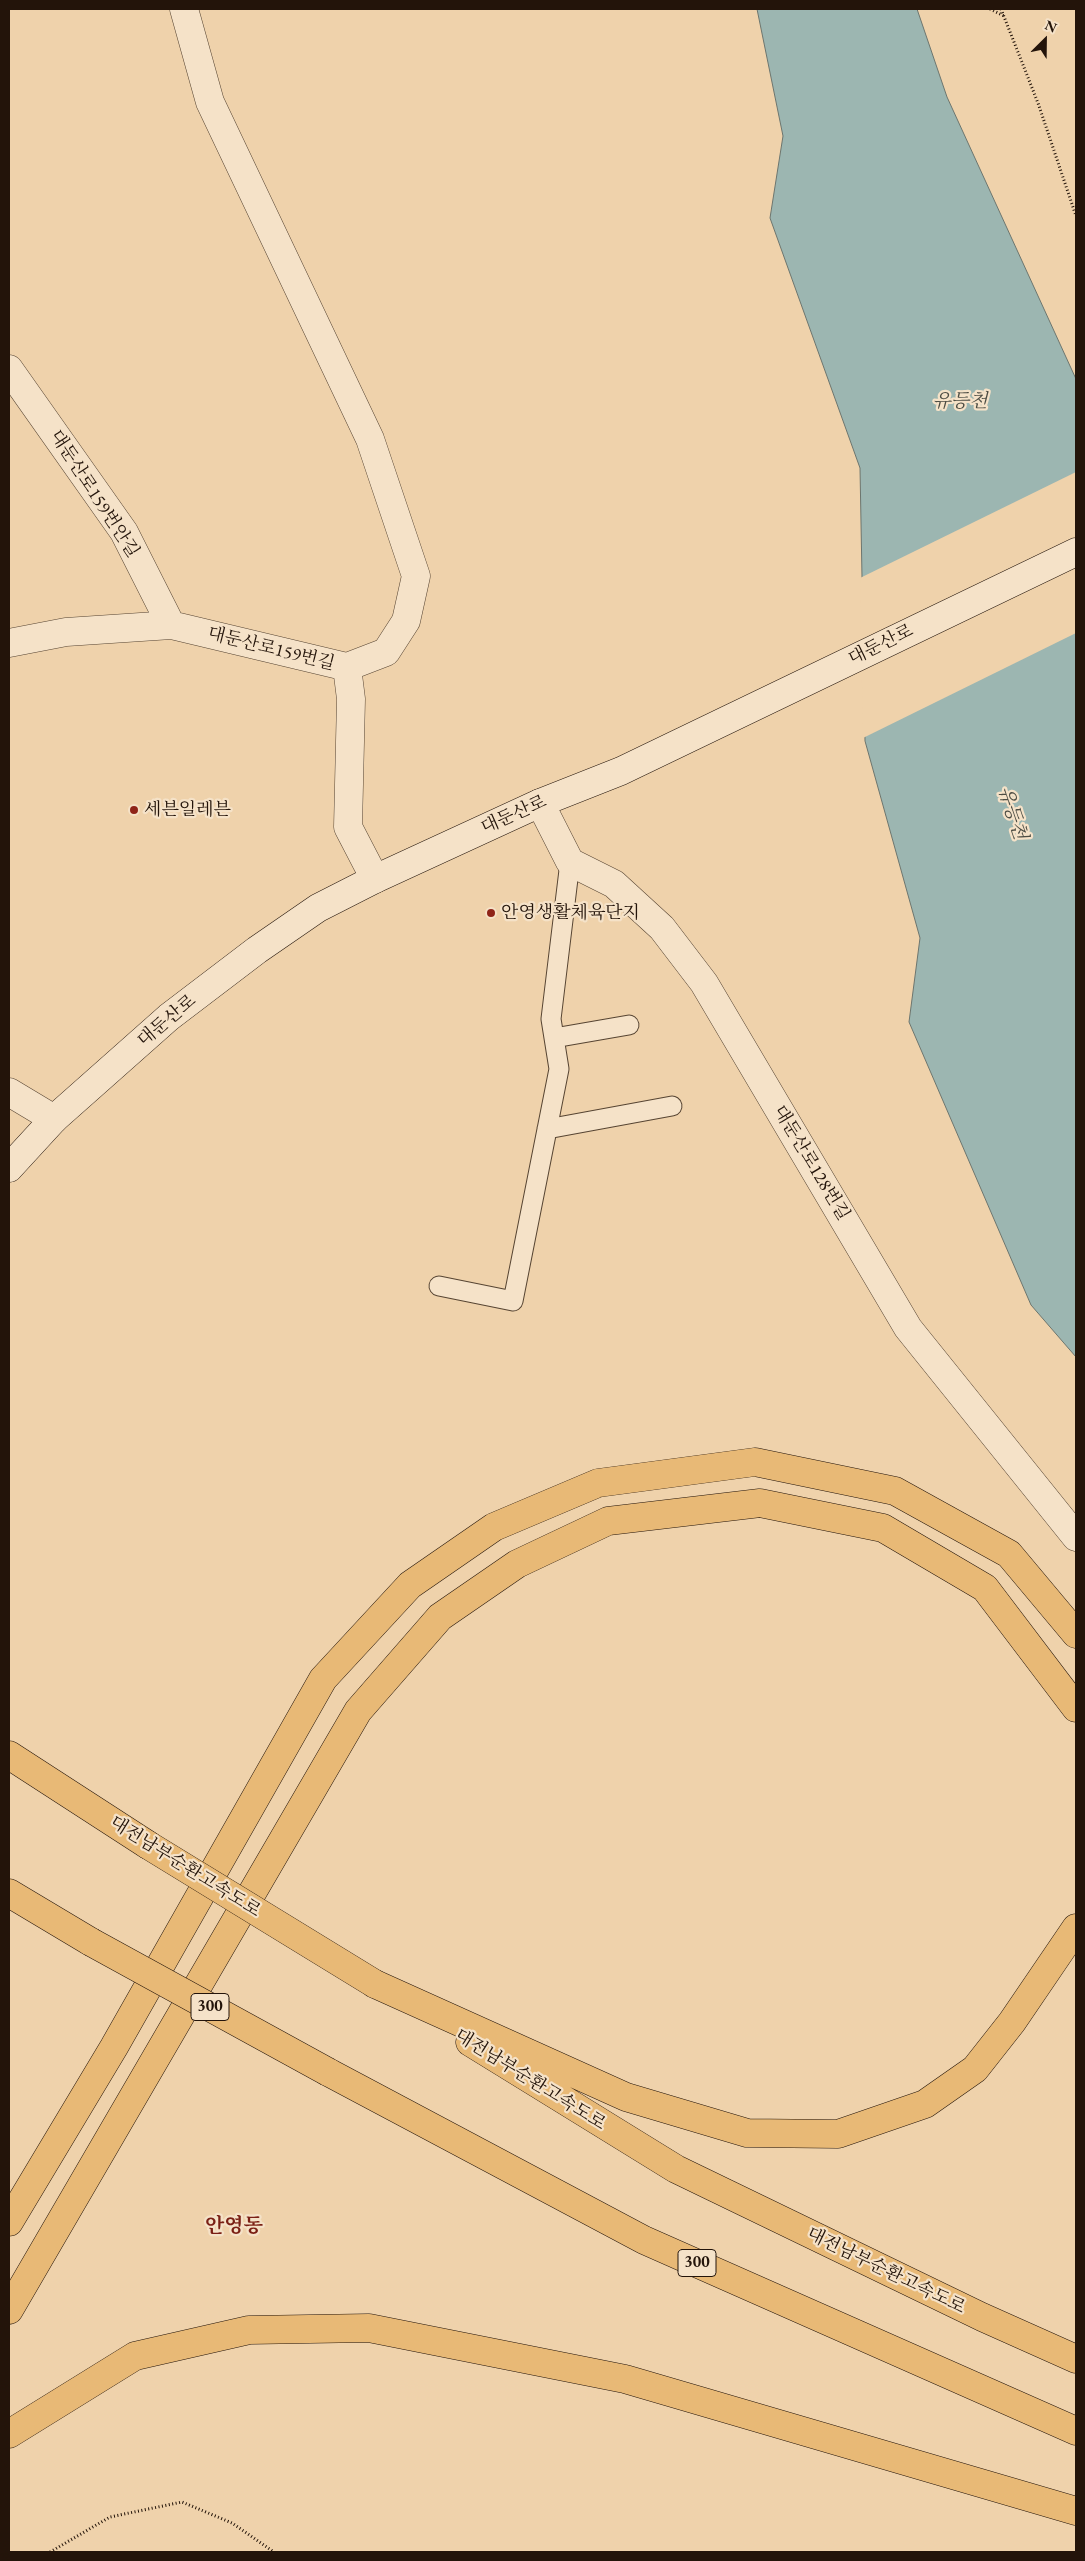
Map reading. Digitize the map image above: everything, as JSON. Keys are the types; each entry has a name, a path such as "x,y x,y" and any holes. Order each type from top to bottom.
{"highway":[{"path":"9,2222 114,2047 323,1679 410,1586 494,1527 598,1483 755,1462 895,1491 1009,1554 1076,1634"},
{"path":"9,2310 358,1711 440,1618 517,1564 608,1521 760,1503 883,1528 985,1588 1076,1708"},
{"name":"대전남부순환고속도로","path":"9,1755 148,1844 676,2170 973,2313 1076,2359"},
{"name":"300","path":"9,1893 91,1942 328,2072 644,2240 1076,2431"},
{"path":"375,1984 626,2097 748,2133 838,2134 924,2104 974,2069 1012,2022 1076,1928"},
{"path":"9,2434 135,2356 249,2330 369,2328 625,2379 1076,2511"}],"street":[{"path":"184,9 210,102 370,439 416,576 406,621 386,652 347,667"},
{"name":"대둔산로159번안길","path":"9,369 124,532 171,625"},
{"name":"대둔산로","path":"9,1168 54,1119 169,1017 257,950 318,908 375,879 540,803 621,771 1076,552"},
{"name":"대둔산로159번길","path":"9,643 66,632 171,625 347,667 351,698 348,827 375,879"},
{"path":"540,803 570,862"},
{"name":"대둔산로128번길","path":"570,862 614,884 662,928 704,983 908,1328 1076,1537"},
{"path":"9,1092 54,1119"}],"lane":[{"path":"439,1286 513,1301 559,1068 551,1018 570,862"},
{"path":"554,1038 629,1025"},
{"path":"547,1129 672,1106"}],"path":[{"path":"990,9 1004,16"},
{"path":"1001,9 1038,103 1076,216"},
{"path":"50,2552 110,2518 182,2502 232,2523 274,2552"}],"water":[{"name":"유등천","path":"757,9 917,9 947,97 1076,379 1076,1357 1031,1305 909,1022 920,938 865,741 860,468 770,218 783,136"}],"pier":[{"path":"1076,472 1076,633 863,738 860,578"}],"place":[{"name":"세븐일레븐","path":"134,810"},
{"name":"안영생활체육단지","path":"491,913"}],"district":[{"name":"안영동","path":"234,2227"}]}
